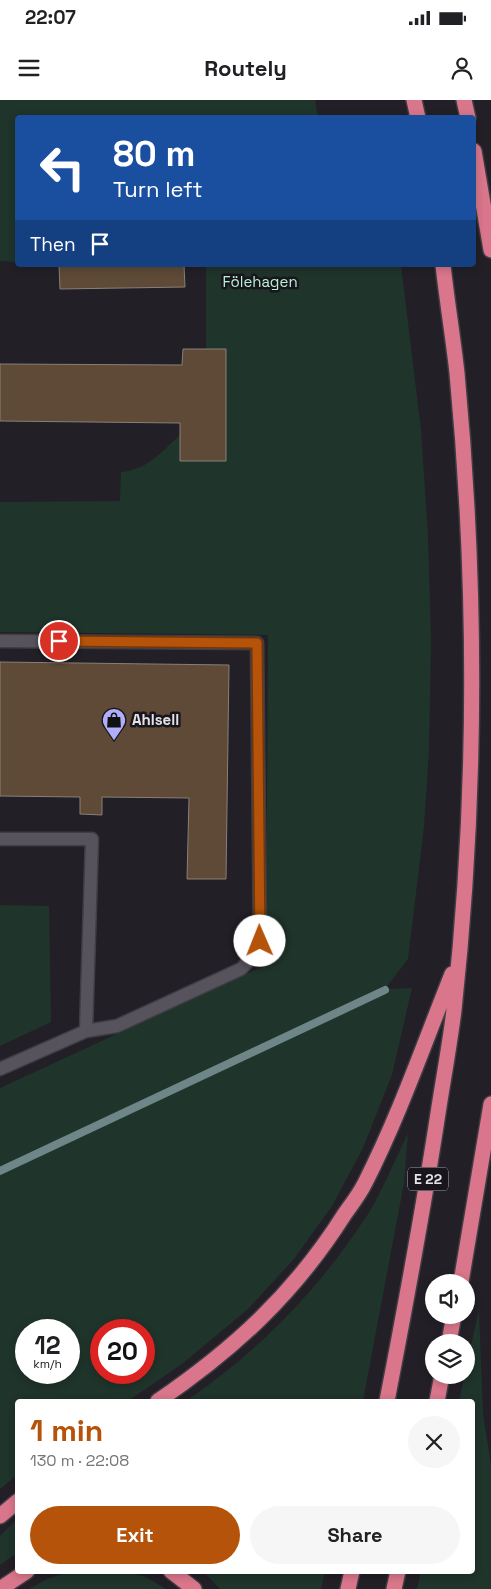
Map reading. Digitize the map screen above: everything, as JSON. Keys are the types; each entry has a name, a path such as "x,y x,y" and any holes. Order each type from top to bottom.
{"highway":[{"path":"414,100 417,115"},
{"path":"464,100 467,115"},
{"path":"476,164 491,250"},
{"name":"E 22","path":"387,1399 424,1204 453,1014 471,784 472,650 466,489 457,371 443,267"},
{"path":"161,1399 228,1348 266,1314 300,1278 331,1236 364,1185 391,1127 459,956"},
{"path":"462,1274 491,1104"},
{"path":"437,1399 440,1384"},
{"path":"0,1516 15,1504"},
{"path":"0,1589 22,1574"},
{"path":"175,1574 194,1589"},
{"path":"348,1589 351,1574"},
{"path":"394,1589 397,1574"}],"lane":[{"path":"0,641 257,643 260,941 254,955 241,969 117,1026 86,1031 0,1069"},
{"path":"0,839 92,839 86,1031"}],"green space":[{"path":"0,100 315,100 318,115 15,115 15,262 0,261"},
{"name":"Fölehagen","path":"206,267 401,267 421,430 428,535 431,641 429,751 424,827 408,959 385,989 412,988 392,1075 363,1148 332,1206 294,1259 248,1309 182,1364 155,1382 155,1319 90,1319 90,1384 153,1384 131,1399 15,1399 15,1477 0,1489 0,1088 266,965 268,635 0,632 0,502 120,501 121,472 130,471 146,464 180,435 180,460 225,461 226,349 206,349"},
{"path":"0,905 49,906 51,1022 0,1046"},
{"path":"408,1133 404,1183 363,1399 189,1399 234,1365 301,1302 339,1255 371,1209"},
{"path":"479,1310 483,1414 491,1465 491,1589 417,1589 420,1574 475,1574 475,1399 459,1399 463,1384 475,1384 474,1334"},
{"path":"15,1521 15,1555 0,1565 0,1536"},
{"path":"62,1574 134,1574 146,1577 166,1589 29,1589 47,1579"},
{"path":"206,1574 324,1574 321,1589 220,1589"}],"building":[{"path":"59,267 184,267 185,287 60,289"},
{"path":"183,349 226,349 226,461 180,461 180,423 0,421 0,364 182,365"},
{"name":"Ahlsell","path":"0,662 229,665 226,879 187,879 189,798 102,797 102,815 80,814 80,797 0,796"}],"waterway":[{"path":"0,1171 385,990"}],"place":[{"name":"Ahlsell","path":"114,741"}],"route":[{"path":"59,641 257,643 260,941"}]}
